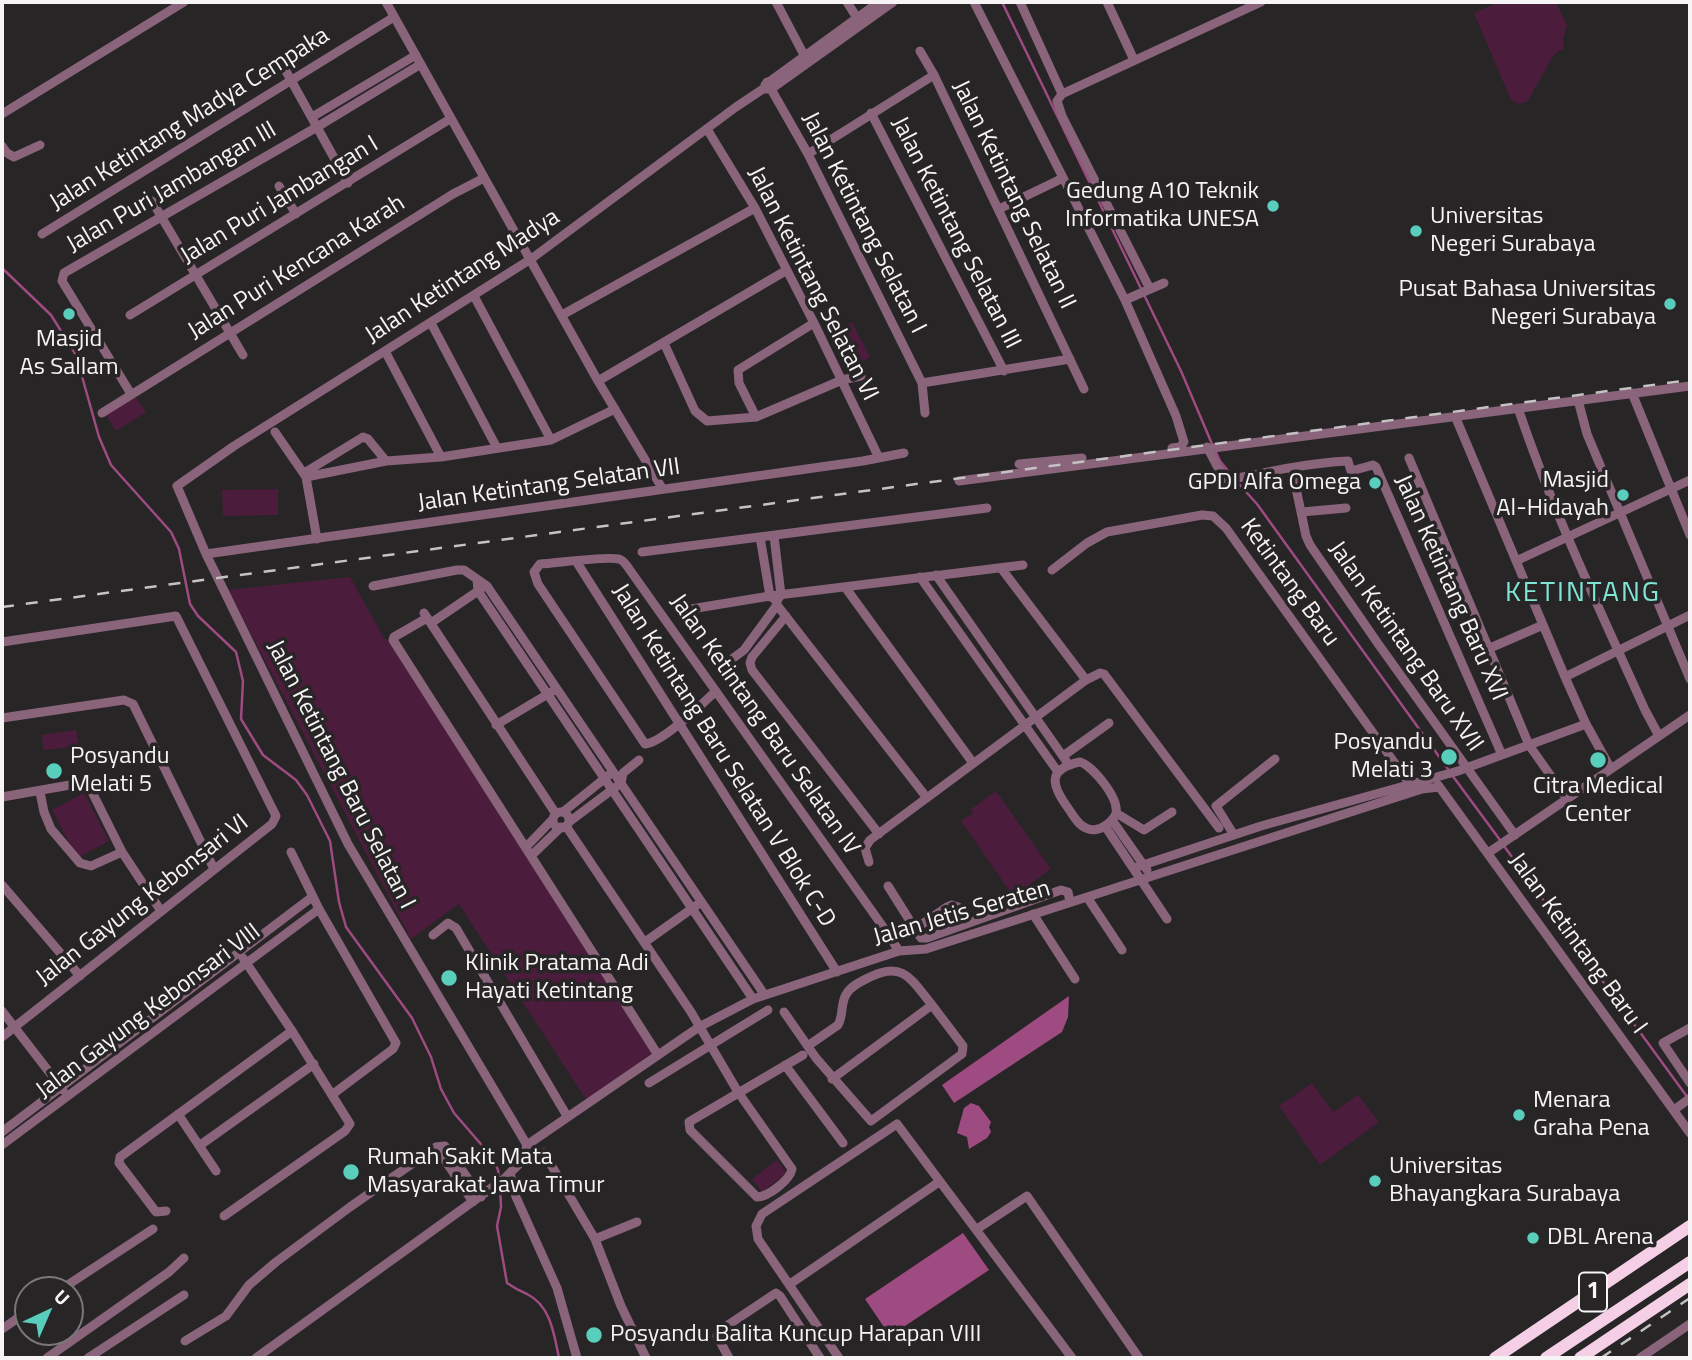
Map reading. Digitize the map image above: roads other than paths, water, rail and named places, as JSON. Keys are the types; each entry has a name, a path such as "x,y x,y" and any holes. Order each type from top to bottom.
{"highway":[{"name":"1","path":"1495,1358 1690,1226"},
{"name":"1","path":"1546,1358 1690,1262"},
{"name":"1","path":"1580,1358 1690,1284"}],"street":[{"path":"2,114 184,2"},
{"path":"386,2 598,381 662,488"},
{"path":"776,2 804,55"},
{"path":"847,2 858,21"},
{"name":"Jalan Ketintang Madya","path":"177,486 234,446 531,259 706,129 858,21 879,2"},
{"name":"Jalan Ketintang Madya","path":"767,87 804,55 893,2"},
{"path":"974,2 1063,178 1128,298 1176,416 1183,444 1180,447 1019,464"},
{"path":"1020,2 1062,94"},
{"path":"1146,291 1062,117 1057,101 1062,94 1261,2"},
{"path":"1110,3 1134,60"},
{"name":"Jalan Ketintang Madya Cempaka","path":"42,234 394,17"},
{"path":"920,51 934,75"},
{"path":"312,117 383,75 419,60"},
{"name":"Jalan Puri Jambangan III","path":"131,394 62,277 64,273 317,127 388,84 419,60"},
{"path":"282,64 348,183"},
{"path":"383,75 388,84"},
{"name":"Jalan Ketintang Selatan II","path":"808,153 934,75 1084,390"},
{"name":"Jalan Ketintang Selatan I","path":"767,87 808,153 922,383"},
{"name":"Jalan Ketintang Selatan III","path":"871,113 1004,371"},
{"name":"Jalan Puri Jambangan I","path":"130,315 450,120"},
{"name":"Jalan Ketintang Selatan VI","path":"706,129 755,208 879,458"},
{"path":"2,146 14,157 40,145"},
{"name":"Jalan Puri Kencana Karah","path":"102,413 484,177"},
{"path":"999,209 1063,178"},
{"path":"279,186 296,215"},
{"path":"152,201 243,355"},
{"path":"562,315 755,208"},
{"path":"598,381 787,270"},
{"path":"1128,298 1164,283"},
{"path":"474,296 551,440"},
{"path":"431,323 497,448"},
{"path":"756,417 739,383 738,370 814,323"},
{"path":"664,343 695,411 707,421 756,417 842,380 861,376"},
{"path":"385,351 441,457"},
{"path":"925,413 922,383 1070,359"},
{"path":"959,481 1690,386"},
{"path":"1632,393 1690,535"},
{"path":"1578,400 1587,434 1690,679"},
{"path":"1518,408 1567,537 1659,736"},
{"path":"305,475 386,461 441,457 551,440 615,409"},
{"path":"1455,416 1565,677 1586,724 1611,769"},
{"path":"275,432 305,475 317,539"},
{"path":"305,475 363,437 368,439 386,461"},
{"name":"Jalan Ketintang Baru XVI","path":"1210,447 1217,466 1232,479 1271,470 1349,461 1351,471 1373,465 1376,467 1502,755"},
{"name":"Jalan Ketintang Selatan VII","path":"206,554 904,453"},
{"path":"1409,458 1529,745 1567,799"},
{"name":"Jalan Ketintang Baru XVII","path":"1292,469 1310,545 1462,770 1512,837"},
{"path":"1516,561 1690,480"},
{"name":"Jalan Ketintang Baru Selatan I","path":"177,486 206,554 348,844 527,1145"},
{"path":"642,552 987,508"},
{"path":"1302,512 1346,508"},
{"name":"Ketintang Baru","path":"1052,570 1087,543 1107,532 1202,515 1213,516 1226,528 1409,783"},
{"path":"729,662 744,650 776,599 774,536"},
{"path":"760,537 776,599 786,616 927,798"},
{"name":"Jalan Ketintang Baru Selatan IV","path":"576,561 617,559 624,562 899,951"},
{"path":"576,561 540,564 534,572 538,584 645,744 652,743 679,723 716,691"},
{"name":"Jalan Ketintang Baru Selatan V Blok C-D","path":"576,561 837,972"},
{"path":"691,609 1023,565"},
{"path":"1001,568 1086,680"},
{"path":"373,586 457,570 464,570 487,586 557,688 609,775"},
{"path":"936,575 1066,760 1080,762 1094,770 1114,800 1111,820 1146,877 1167,919"},
{"path":"920,577 1058,772"},
{"path":"477,580 478,591 547,695 617,786 764,994"},
{"path":"487,586 427,618 393,640 658,1055"},
{"path":"845,587 974,763"},
{"name":"Jalan Gayung Kebonsari VI","path":"2,642 172,615 179,618 276,816 275,821 2,1037"},
{"path":"1565,677 1690,615"},
{"path":"786,616 752,657 752,670 878,834"},
{"path":"427,618 557,815 555,825 565,825"},
{"path":"1490,648 1543,625"},
{"path":"869,862 866,844 878,834 1095,674 1104,674 1219,828"},
{"path":"496,725 557,688"},
{"path":"2,718 124,700 133,704 214,869"},
{"path":"1488,853 1690,715"},
{"path":"1109,723 1066,760 1054,783 1056,791 1081,825 1089,830 1111,820 1144,830 1172,812"},
{"path":"1139,866 1234,835 1462,770 1586,724"},
{"path":"1234,835 1216,806 1275,759"},
{"path":"531,856 565,825 617,786 624,773 639,760"},
{"path":"526,847 557,815 609,775 624,773"},
{"name":"Jalan Ketintang Baru I","path":"1436,777 1439,787 1690,1133"},
{"path":"2,797 87,782 122,852 161,911"},
{"path":"617,786 692,908 753,999"},
{"name":"Jalan Jetis Seraten","path":"527,1145 699,1027 764,994 899,951 926,949 1422,789 1439,787"},
{"path":"40,792 51,828 80,863 91,866 122,852"},
{"path":"557,815 567,814 565,825 645,942 738,1092 793,1170 790,1176 760,1198 754,1195 688,1126 690,1120 738,1092 803,1055"},
{"path":"291,852 318,909 396,1042 393,1049 333,1094"},
{"path":"2,885 80,976"},
{"path":"888,886 918,936 924,939 1061,890 1068,892 1070,902"},
{"name":"Jalan Gayung Kebonsari VIII","path":"2,1132 312,897"},
{"path":"1087,897 1122,950"},
{"path":"645,942 701,903"},
{"path":"915,929 947,907 958,907"},
{"name":"Jalan Gayung Kebonsari VIII","path":"2,1145 318,909"},
{"path":"1033,914 1075,979"},
{"path":"433,935 448,923 456,928 567,1116"},
{"path":"224,1216 349,1128 350,1123 239,952"},
{"path":"785,1012 832,1079 868,1119 873,1121 964,1050 933,1005 904,974 891,969 856,985 846,994 838,1025 812,1042"},
{"path":"832,1079 933,1005"},
{"path":"649,1083 768,1010"},
{"path":"2,1012 68,1096"},
{"path":"1690,1028 1663,1043 1690,1083"},
{"path":"166,1212 156,1212 119,1160 292,1031"},
{"path":"199,1146 314,1064"},
{"path":"785,1065 843,1143"},
{"path":"1674,1110 1686,1101"},
{"path":"887,1111 1072,1358"},
{"path":"178,1114 216,1171"},
{"path":"839,1358 758,1239 758,1221 762,1214 897,1124"},
{"path":"185,1341 226,1316 249,1285 276,1262 442,1144 477,1199"},
{"path":"256,1358 492,1188 520,1163 527,1145"},
{"path":"520,1163 535,1160 544,1153 595,1239 621,1306 646,1358"},
{"path":"507,1176 559,1292 577,1358"},
{"path":"790,1284 939,1182"},
{"path":"977,1230 1027,1196 1133,1356"},
{"path":"595,1239 636,1222"},
{"path":"81,1276 153,1228"},
{"path":"47,1358 169,1272 184,1258"},
{"path":"729,1358 717,1335 719,1331 776,1293 820,1358"},
{"path":"88,1358 184,1295"},
{"path":"1640,1358 1690,1324"}],"waterway":[{"path":"1002,2 1181,371 1212,444"},
{"path":"2,268 51,315 76,355 99,437 111,465 171,532 179,549 190,604 198,616 236,652 243,681 241,719 263,755 296,780 307,795 330,841 339,902 346,927 412,1018 431,1057 441,1089 454,1113 492,1157 499,1179"},
{"path":"1215,450 1233,477"},
{"path":"1237,482 1257,504 1448,769"},
{"path":"1452,775 1500,840"},
{"path":"1504,846 1688,1098"},
{"path":"500,1186 501,1207 497,1226 507,1283 535,1299 546,1313 559,1358"}],"railway":[{"path":"2,607 1690,380"},
{"path":"1601,1358 1690,1298"}],"place":[{"name":"Gedung A10 Teknik Informatika UNESA","path":"1273,206"},
{"name":"Universitas Negeri Surabaya","path":"1416,231"},
{"name":"Pusat Bahasa Universitas Negeri Surabaya","path":"1670,304"},
{"name":"Masjid As Sallam","path":"69,314"},
{"name":"GPDI Alfa Omega","path":"1375,483"},
{"name":"Masjid Al-Hidayah","path":"1623,495"},
{"name":"Posyandu Melati 3","path":"1449,757"},
{"name":"Citra Medical Center","path":"1598,760"},
{"name":"Posyandu Melati 5","path":"54,771"},
{"name":"Klinik Pratama Adi Hayati Ketintang","path":"449,978"},
{"name":"Menara Graha Pena","path":"1519,1115"},
{"name":"Rumah Sakit Mata Masyarakat Jawa Timur","path":"351,1172"},
{"name":"Universitas Bhayangkara Surabaya","path":"1375,1181"},
{"name":"DBL Arena","path":"1533,1238"},
{"name":"Posyandu Balita Kuncup Harapan VIII","path":"594,1335"}],"district":[{"name":"KETINTANG","path":"1583,594"}]}
